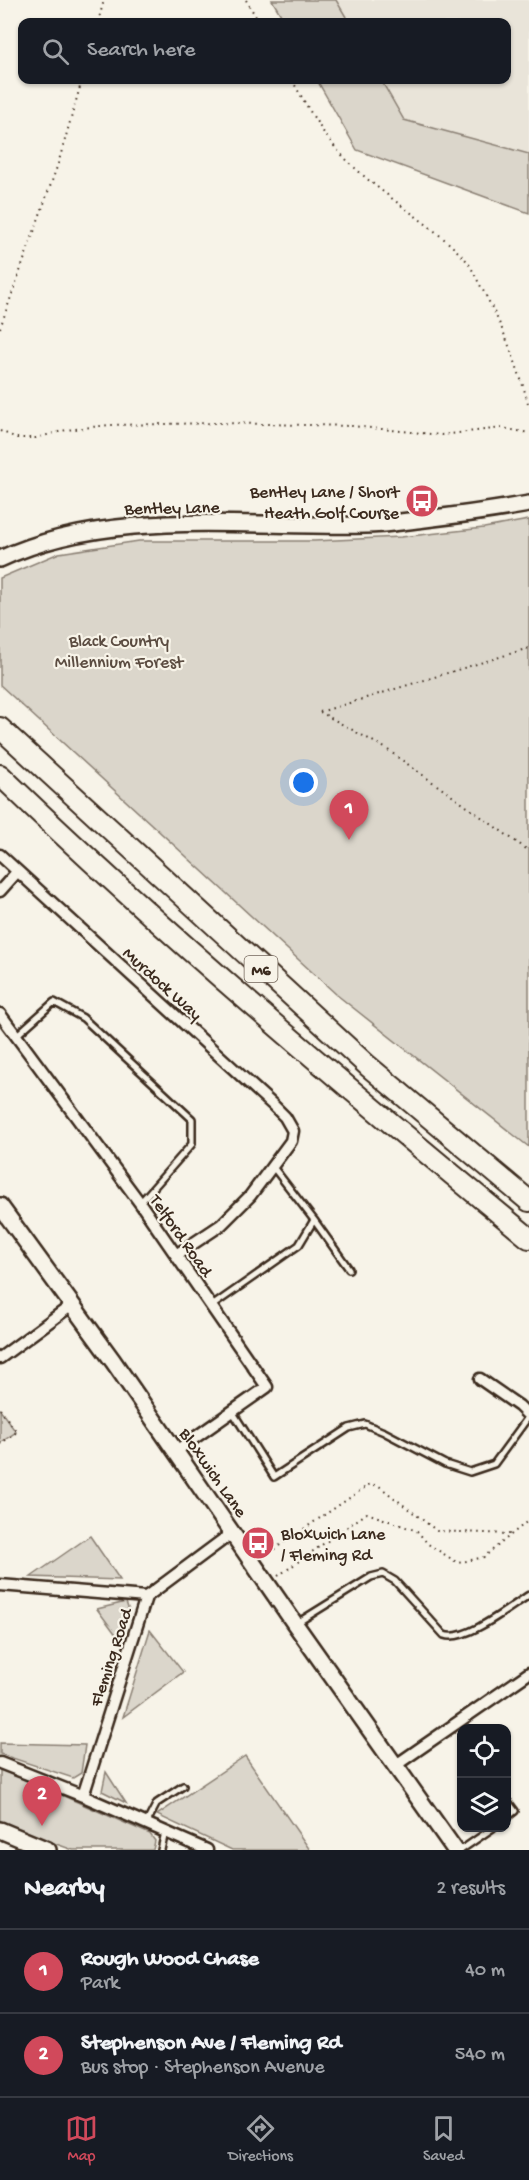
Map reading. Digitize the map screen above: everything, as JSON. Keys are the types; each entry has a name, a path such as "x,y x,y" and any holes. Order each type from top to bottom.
{"highway":[{"name":"M6","path":"0,728 368,1066 529,1201"},
{"name":"M6","path":"0,776 62,834 379,1114 529,1238"}],"street":[{"name":"Bentley Lane","path":"0,559 64,536 116,527 368,525 529,504"},
{"name":"Murdock Way","path":"0,855 285,1118 293,1131 291,1141 273,1167"},
{"path":"0,891 17,872"},
{"name":"Telford Road","path":"0,1014 140,1203 267,1387 176,1451"},
{"path":"176,1255 221,1225 250,1196 273,1167"},
{"name":"Bloxwich Lane","path":"0,1206 176,1451 455,1850"},
{"path":"0,1358 72,1305"},
{"path":"480,1380 519,1406 529,1416"},
{"name":"Fleming Road","path":"83,1796 147,1597 232,1533"},
{"path":"0,1584 147,1597"},
{"path":"396,1765 528,1676"},
{"path":"0,1763 207,1850"},
{"path":"0,1830 48,1850"}],"lane":[{"path":"16,1035 54,1002 83,1018 192,1119 192,1144 140,1203"},
{"path":"273,1167 349,1269"},
{"path":"212,1306 299,1245 314,1220"},
{"path":"232,1411 274,1477 349,1428 365,1424 445,1464 470,1472 494,1464 529,1416"},
{"path":"295,1624 371,1577 383,1574 395,1581 444,1635 451,1638 464,1635 529,1595"},
{"path":"146,1824 158,1803 183,1786"},
{"path":"160,1850 165,1832"},
{"path":"461,1850 486,1832"}],"path":[{"path":"99,18 104,0"},
{"path":"246,0 257,18"},
{"path":"0,328 58,164 81,84"},
{"path":"294,84 315,120 342,155 364,176 425,222 466,260 492,307 522,377 529,408"},
{"path":"0,430 17,438 36,438 66,430 109,425 219,423 352,426 441,435 502,428 529,433"},
{"path":"529,648 320,712 386,748 529,851"},
{"path":"0,1408 17,1432 0,1444"},
{"path":"264,1556 370,1484 379,1486 437,1531 510,1534"},
{"path":"278,1576 367,1513 417,1531 429,1544 458,1563 484,1557 529,1520"}],"shaded area":[{"path":"317,0 529,0 529,207 393,133 365,84 511,84 511,18 328,18"}],"green space":[{"path":"272,0 336,0 347,18 283,18"},
{"path":"319,84 383,84 404,120 529,154 529,213 357,150"},
{"name":"Black Country Millennium Forest","path":"529,520 529,1147 337,995 0,685 0,578 59,553 139,541 314,541 401,537 484,528"},
{"path":"0,1410 16,1432 0,1443"},
{"path":"90,1536 120,1580 31,1577"},
{"path":"126,1602 129,1611 120,1640 97,1609"},
{"path":"150,1630 183,1672 123,1717"},
{"path":"0,1743 85,1745 81,1773 73,1778 0,1754"},
{"path":"245,1756 310,1850 232,1850 157,1815"},
{"path":"0,1768 150,1834 155,1841 153,1850 73,1850 0,1824"},
{"path":"106,1772 126,1803 102,1791"}],"place":[{"name":"Bentley Lane / Short Heath Golf Course","path":"422,501"},
{"name":"Rough Wood Chase","path":"349,840"},
{"name":"Bloxwich Lane / Fleming Rd","path":"258,1543"},
{"name":"Stephenson Ave / Fleming Rd","path":"42,1826"}]}
